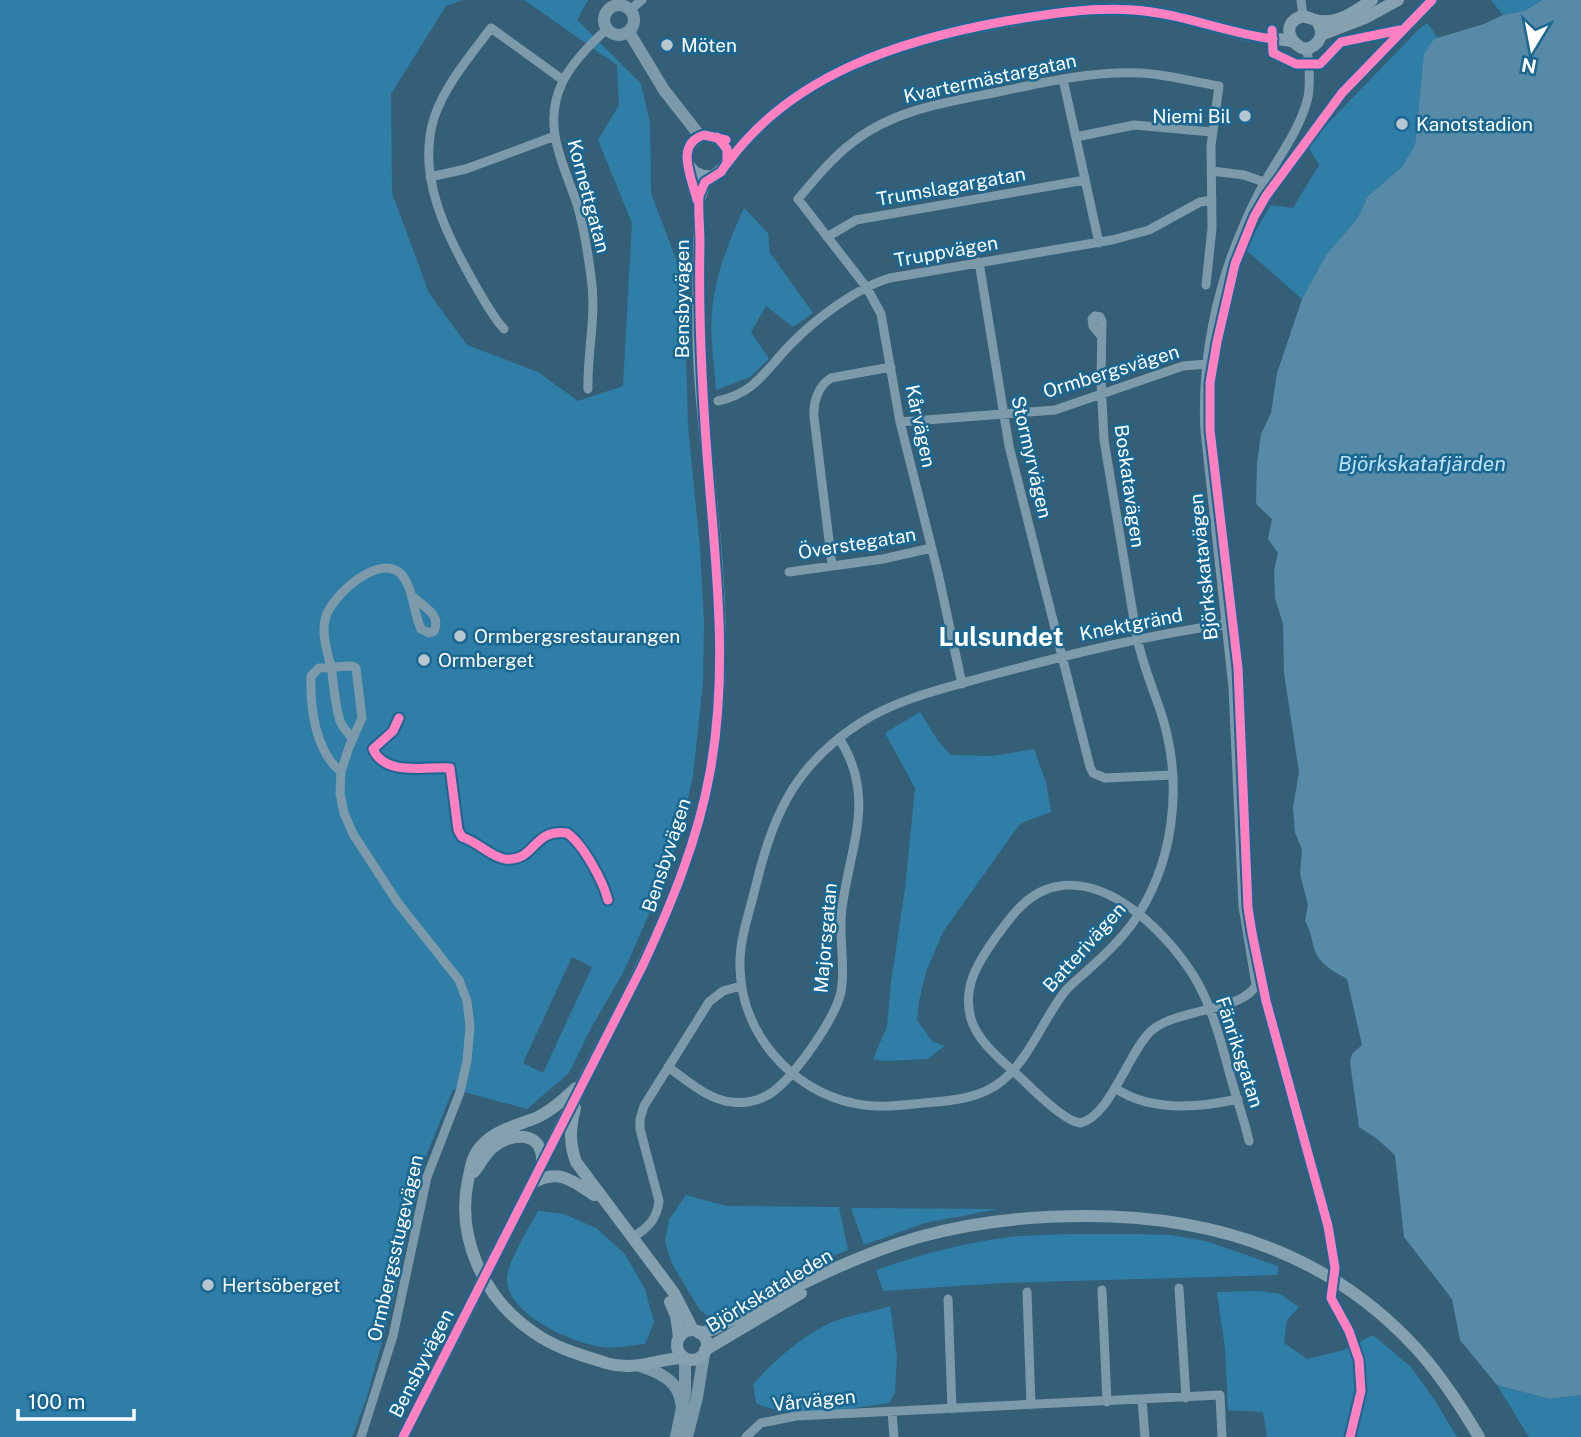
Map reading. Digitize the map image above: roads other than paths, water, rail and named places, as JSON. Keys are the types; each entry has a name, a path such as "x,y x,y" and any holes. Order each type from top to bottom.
{"main road":[{"path":"1227,29 1269,30 1291,24 1296,19 1338,19 1372,0"},
{"path":"1321,35 1365,18 1398,0"},
{"path":"760,125 726,166 713,176 696,174 688,163 687,148 700,136 711,135 736,140 800,94 862,61 911,42 967,28 1055,14 1112,9 1173,16 1244,34 1291,41"},
{"path":"1291,24 1291,41 1297,47 1307,49 1316,45 1321,35 1319,24 1309,18"},
{"path":"717,137 724,142 728,152 726,166"},
{"name":"Bensbyvägen","path":"688,163 697,200 699,225"},
{"name":"Bensbyvägen","path":"403,1437 666,915 696,828 710,773 716,724 718,594 700,371 699,225 700,191 705,182 713,176"},
{"path":"587,1074 572,1121 570,1143 582,1172 633,1237 678,1300 696,1331 706,1340 705,1352 696,1359 685,1358 640,1366 615,1364 565,1350 534,1333 508,1311 496,1297 479,1268 469,1240 464,1211 472,1161 489,1139 551,1109 576,1089 587,1074"},
{"path":"469,1177 491,1148 512,1137 535,1141 541,1150 542,1164"},
{"path":"532,1184 550,1175 566,1178 604,1201"},
{"name":"Björkskataleden","path":"696,1331 712,1330 806,1282 852,1262 921,1237 958,1228 1033,1218 1076,1216 1139,1217 1189,1223 1222,1231 1299,1259 1353,1292 1401,1332 1430,1364 1479,1437"},
{"name":"Björkskataleden","path":"705,1352 852,1262"},
{"path":"662,1279 676,1316 678,1351 685,1358"},
{"path":"596,1358 653,1356 666,1352 687,1331 696,1331"}],"street":[{"path":"631,9 642,0"},
{"path":"1301,0 1309,18"},
{"path":"605,4 619,4 631,9 635,19 629,32 619,35 607,29 603,20 605,4"},
{"path":"504,329 492,314 452,243 430,177 429,143 439,105 491,28 563,80"},
{"name":"Kornettgatan","path":"588,389 593,310 592,279 579,211 555,135 555,106 563,80 574,61 607,29"},
{"path":"629,32 664,90 700,136"},
{"name":"Björkskatavägen","path":"1087,1121 1115,1088 1151,1031 1165,1022 1247,997 1255,989 1257,981 1242,906 1235,717 1205,431 1204,391 1225,278 1244,224 1304,110 1309,88 1307,49"},
{"name":"Kvartermästargatan","path":"798,199 828,165 855,141 897,116 927,107 1063,79 1106,73 1143,73 1219,86 1212,132"},
{"path":"1063,79 1099,243"},
{"path":"1076,137 1134,125 1212,132 1212,228 1206,285"},
{"path":"430,177 466,169 555,135"},
{"path":"1212,171 1244,175 1264,182"},
{"name":"Trumslagargatan","path":"827,237 856,220 1085,180"},
{"name":"Kårvägen","path":"798,199 867,288 884,324 900,422 962,684"},
{"name":"Truppvägen","path":"718,401 752,386 811,325 867,288 890,278 1099,243 1149,230 1200,202 1212,200"},
{"name":"Stormyrvägen","path":"979,262 1003,415 1088,760 1093,773 1105,778 1173,775"},
{"name":"Boskatavägen","path":"1101,336 1104,440 1137,639"},
{"name":"Ormbergsvägen","path":"900,422 1055,410 1183,366 1207,365"},
{"path":"832,565 814,417 816,397 824,383 831,378 891,367"},
{"name":"Överstegatan","path":"789,572 883,559 931,548"},
{"path":"352,738 340,721 323,634 325,618 352,584 371,570 390,568 402,576 412,596"},
{"name":"Knektgränd","path":"962,684 1062,656 1137,639 1227,624"},
{"name":"Batterivägen","path":"962,684 884,709 839,738 813,762 799,780 785,800 771,830 742,943 739,965 741,986 760,1035 778,1060 805,1084 832,1097 877,1106 956,1099 979,1094 1002,1081 1031,1046 1066,989 1118,940 1138,914 1157,876 1166,847 1172,818 1173,775 1165,727 1137,639"},
{"path":"331,666 315,670 312,674 312,701 324,751 341,772"},
{"name":"Ormbergsstugevägen","path":"331,666 356,668 362,718 341,772 341,803 349,826 404,911 456,975 467,1001 470,1026 467,1061 460,1092 427,1177 393,1336 361,1437"},
{"name":"Majorsgatan","path":"668,1067 717,1099 738,1103 766,1096 776,1089 813,1046 832,1015 841,988 841,917 858,832 860,807 855,774 839,738"},
{"name":"Fänriksgatan","path":"1087,1121 1071,1121 1013,1071 983,1040 972,1022 968,1001 977,964 998,934 1023,903 1043,890 1061,885 1085,886 1112,896 1138,914 1182,960 1210,1009 1250,1141"},
{"path":"633,1237 651,1224 658,1208 657,1189 640,1122 644,1106 709,1002 723,991 741,986"},
{"path":"1115,1088 1145,1104 1211,1105 1238,1099"},
{"path":"1179,1288 1186,1398"},
{"path":"1102,1290 1107,1402"},
{"path":"1027,1292 1031,1405"},
{"path":"948,1298 953,1409"},
{"path":"687,1437 705,1352"},
{"path":"676,1437 685,1393 685,1358"},
{"path":"640,1366 660,1373 674,1385 681,1398 682,1410"},
{"name":"Vårvägen","path":"746,1437 761,1423 796,1416 1142,1401 1220,1395 1222,1437"},
{"path":"1142,1401 1145,1437"},
{"path":"892,1412 894,1437"}],"water":[{"name":"Björkskatafjärden","path":"1542,0 1581,0 1581,1395 1549,1399 1497,1385 1460,1340 1452,1299 1404,1237 1395,1155 1359,1127 1350,1062 1352,1054 1362,1045 1347,979 1319,959 1305,921 1308,905 1300,874 1302,850 1295,832 1293,807 1299,772 1284,673 1283,624 1275,598 1274,571 1278,553 1268,539 1272,519 1256,504 1261,434 1271,413 1277,373 1302,299 1326,255 1357,219 1368,196 1402,167 1415,145 1424,54 1434,39 1484,24 1503,15 1525,11"}],"place":[{"name":"Möten","path":"667,45"},
{"name":"Niemi Bil","path":"1245,116"},
{"name":"Kanotstadion","path":"1402,124"},
{"name":"Ormbergsrestaurangen","path":"460,636"},
{"name":"Ormberget","path":"424,660"},
{"name":"Hertsöberget","path":"208,1285"}],"district":[{"name":"Lulsundet","path":"1001,637"}]}
